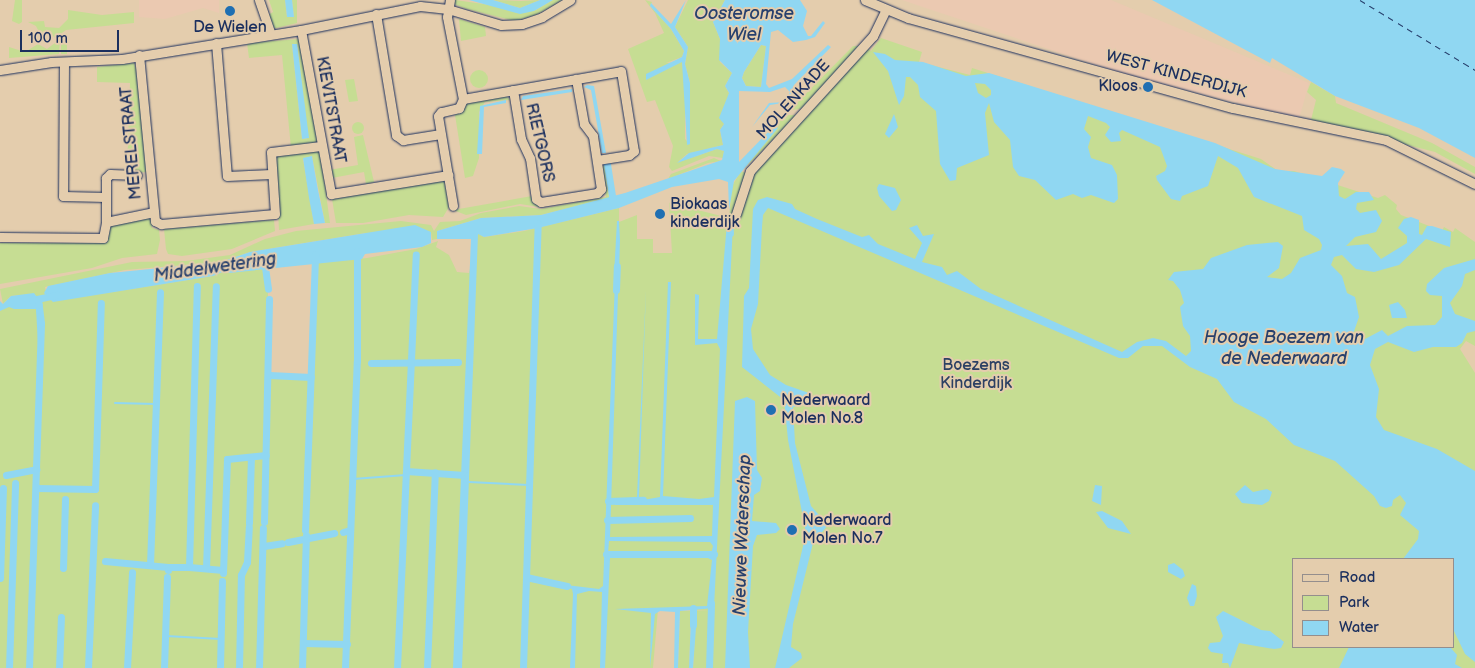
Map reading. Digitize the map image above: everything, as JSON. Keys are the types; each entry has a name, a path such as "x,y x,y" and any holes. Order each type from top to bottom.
{"street":[{"path":"259,0 270,34"},
{"path":"0,70 35,64 139,55 301,30 420,6 449,5 511,25 542,17 570,0"},
{"name":"WEST KINDERDIJK","path":"865,0 885,11 1233,108 1386,140 1475,184"},
{"path":"449,5 462,99 457,109 438,114 453,206"},
{"name":"MOLENKADE","path":"736,214 744,181 750,171 874,36 885,11"},
{"path":"376,14 396,135 403,140 441,134"},
{"name":"KIEVITSTRAAT","path":"301,30 331,194 448,174"},
{"path":"216,42 227,176 271,174 271,152 321,146"},
{"name":"MERELSTRAAT","path":"139,55 155,221 161,224 275,214 271,174"},
{"path":"64,62 63,196 106,197"},
{"path":"581,78 621,71 634,151 629,155 597,160"},
{"name":"RIETGORS","path":"462,99 513,90 581,78 584,124 593,136 600,192 538,201 513,90"},
{"path":"0,237 103,238 106,222 106,178 110,174 137,175"},
{"path":"106,222 154,212"}],"shaded area":[{"path":"139,0 219,0 219,13 203,8 165,19 139,17"},
{"path":"902,0 1111,0 1309,83 1299,119 1120,73"}],"green space":[{"path":"15,0 22,0 22,22 19,24 12,21"},
{"path":"269,0 285,0 287,17 294,17 292,0 297,0 297,23 272,29 268,15 273,12"},
{"path":"455,0 534,11 553,0 562,0 536,15 515,21 467,9 454,4"},
{"path":"493,0 521,1 540,0 520,8"},
{"path":"645,0 652,2 650,6 671,29 684,51 682,57 666,63 682,62 685,84 685,139 690,144 690,83 685,64 688,47 675,27 688,0 725,0 713,22 720,39 720,62 732,73 725,86 729,93 724,124 720,130 723,145 687,154 678,162 717,149 724,151 723,158 709,156 672,171 669,167 673,146 655,100 647,102 628,49 664,33 655,13"},
{"path":"68,10 102,15 134,12 134,23 66,30 55,38 49,32 40,34 36,26 28,22 44,21 45,27 59,28 68,19"},
{"path":"459,19 485,27 486,36 461,41"},
{"path":"67,33 67,54 61,54 61,38"},
{"name":"Boezems Kinderdijk","path":"881,38 922,52 919,62 970,75 972,68 1261,159 1278,171 1294,171 1378,198 1385,195 1397,205 1396,209 1401,215 1442,231 1444,227 1453,232 1455,228 1475,242 1475,346 1466,341 1460,349 1475,373 1475,668 693,668 696,618 691,618 689,668 678,668 680,611 711,610 658,609 653,668 0,668 0,311 21,295 11,296 3,304 0,289 132,262 186,261 230,255 265,239 296,231 401,221 431,225 434,231 440,222 460,221 481,213 519,206 541,209 606,197 601,168 605,164 609,198 541,215 481,218 437,231 437,239 432,240 431,232 366,233 250,252 221,262 125,270 45,287 48,299 61,300 213,276 227,270 230,273 268,267 268,302 272,303 269,375 312,378 317,263 367,258 416,249 438,241 436,247 449,255 457,272 469,273 478,233 484,237 524,231 619,208 619,222 637,215 637,239 653,239 653,253 672,253 669,203 676,200 694,209 729,218 732,186 741,171 746,173 740,187 867,48 871,51"},
{"path":"60,39 59,54 9,58 9,47 25,52 38,44 47,49"},
{"path":"300,39 318,142 291,148 282,55 249,58 247,43","holes":["292,44 297,44 308,138 302,139"]},
{"path":"761,45 766,46 761,87 746,86 742,78 744,72"},
{"path":"853,46 862,46 803,108 789,111"},
{"path":"134,63 148,172 127,173 130,83 97,82 97,67"},
{"path":"479,70 485,73 488,79 485,85 479,88 473,85 470,79 473,73"},
{"path":"354,79 358,101 349,102 345,80"},
{"path":"1311,82 1335,96 1336,103 1432,143 1475,167 1475,174 1435,152 1311,120 1316,100 1307,92"},
{"path":"504,94 510,100 485,102 479,112 479,158 473,176 465,178 455,115 470,100"},
{"path":"786,115 797,115 745,168 777,127 775,125"},
{"path":"356,122 360,122 364,128 360,134 356,134 352,130 352,126"},
{"path":"363,135 374,182 366,184 364,172 332,178 329,170 358,165 354,137"},
{"path":"320,150 330,223 325,223 312,156 303,159 314,224 279,230 275,156"},
{"path":"714,158 721,161 708,163 668,179 671,174"},
{"path":"444,179 449,207 443,217 409,215 363,223 336,223 332,199"},
{"path":"532,196 539,207 520,204 466,215 453,210"},
{"path":"151,213 152,228 159,230 160,240 157,254 122,258 92,268 0,284 0,243 107,243 110,226"},
{"path":"274,220 275,231 232,249 182,256 168,254 166,249 164,229"}],"water":[{"path":"285,0 292,0 294,17 287,17"},
{"path":"469,0 493,0 520,8 540,0 553,0 534,11 520,14"},
{"path":"686,0 675,27 688,47 685,64 690,83 690,144 687,145 682,62 646,80 646,74 682,57 684,51 671,29 650,6 651,3 671,24"},
{"name":"Oosteromse Wiel","path":"725,0 800,0 807,11 803,26 808,36 811,36 823,21 825,23 815,37 806,40 793,42 778,30 771,32 766,84 769,88 792,79 828,45 831,47 794,85 789,102 770,105 752,127 769,103 785,102 790,92 785,87 770,92 739,91 739,162 775,125 778,128 734,181 729,210 728,182 719,179 672,187 619,208 538,228 484,237 478,234 462,668 453,668 471,239 437,239 437,231 481,218 541,215 625,193 722,160 724,151 717,149 677,163 689,153 723,145 720,130 724,124 719,118 729,93 725,86 732,73 719,60 720,39 713,22","holes":["761,45 766,46 761,87 746,86 742,78 744,72"]},
{"path":"1152,0 1475,0 1475,158 1419,128 1335,96 1272,58 1270,63"},
{"path":"292,44 297,44 309,138 302,139"},
{"name":"Hooge Boezem van de Nederwaard","path":"873,52 885,54 895,60 923,62 966,76 989,73 1215,143 1275,169 1322,176 1332,167 1341,169 1345,172 1338,183 1339,196 1345,199 1356,192 1369,192 1374,200 1357,203 1356,209 1360,213 1376,210 1382,221 1376,232 1355,237 1346,246 1368,244 1381,259 1407,243 1407,236 1398,228 1404,219 1411,217 1419,220 1419,234 1422,235 1427,226 1451,232 1450,247 1426,239 1399,265 1374,272 1356,269 1342,255 1334,257 1331,265 1342,276 1347,293 1355,297 1359,317 1352,337 1365,339 1382,330 1388,336 1407,326 1435,325 1442,317 1442,296 1430,295 1426,291 1427,284 1444,268 1475,259 1475,270 1465,274 1462,286 1450,303 1455,314 1475,321 1475,331 1467,333 1462,343 1456,347 1433,347 1414,352 1388,342 1375,349 1370,365 1379,389 1376,417 1384,430 1437,449 1475,471 1475,662 1465,654 1455,633 1455,558 1404,558 1418,539 1419,531 1400,515 1406,503 1400,495 1393,500 1392,506 1386,508 1380,506 1374,496 1335,461 1294,445 1266,419 1234,402 1217,379 1190,367 1162,346 1143,346 1128,358 1119,358 768,208 763,215 758,304 751,329 753,349 770,375 786,385 809,393 808,404 793,407 795,443 811,506 828,525 813,543 793,624 791,647 801,653 802,658 789,668 775,668 806,533 788,440 784,400 742,367 744,296 749,288 753,209 758,200 767,197 792,204 795,209 817,219 862,237 869,235 878,244 915,259 922,243 909,228 917,225 923,236 934,234 922,262 942,267 947,275 957,271 981,289 1122,352 1137,342 1153,338 1166,341 1186,356 1191,351 1190,336 1183,326 1180,307 1184,303 1180,290 1173,281 1168,280 1174,272 1203,269 1211,258 1247,245 1278,242 1283,246 1279,268 1267,277 1282,279 1291,273 1300,258 1321,250 1322,245 1319,239 1304,230 1302,216 1254,197 1238,168 1218,156 1208,186 1182,196 1180,201 1171,199 1156,176 1165,171 1167,166 1160,147 1122,130 1119,133 1121,141 1111,142 1105,135 1110,127 1106,123 1088,116 1084,129 1091,137 1088,147 1091,158 1112,165 1117,175 1118,199 1114,203 1091,195 1082,198 1073,194 1056,200 1035,180 1019,176 1013,167 1010,140 994,122 989,103 985,113 989,155 957,168 956,180 950,181 940,164 936,111 920,97 918,85 910,77 906,77 904,96 899,105 888,71","holes":["975,83 985,84 991,90 991,95 986,98 978,93"]},
{"path":"587,85 594,86 606,153 602,153 591,90 584,87"},
{"path":"572,89 572,92 521,100 523,96"},
{"path":"506,100 506,103 484,107 482,154 477,154 480,106"},
{"path":"894,114 898,127 889,138 885,134"},
{"path":"312,156 325,223 314,224 303,158"},
{"path":"879,184 895,188 901,200 896,210 892,211 879,196 877,188"},
{"path":"617,221 619,221 620,240 619,275 614,275"},
{"path":"727,223 733,224 714,608 680,611 678,668 674,668 675,612 660,611 655,614 650,668 651,613 615,609 707,606 712,560 706,557 610,558 605,668 600,668 602,592 589,591 577,594 575,668 570,668 573,594 572,589 558,584 599,589 603,586 615,281 618,294 610,537 712,536 713,505 615,505 616,501 635,501 637,497 646,288 639,497 643,500 660,497 668,282 671,282 663,496 699,499 714,497 720,349 717,343 695,345 695,294 699,295 698,339 717,339","holes":["609,541 710,542 713,546 711,554 608,554"]},
{"path":"415,225 431,232 431,243 422,247 365,254 362,259 229,273 227,270 213,276 53,302 44,293 48,286 110,273 221,262 250,252"},
{"path":"34,293 43,305 40,306 40,379 36,309 14,309 9,307 0,311 0,301 3,304 11,296"},
{"path":"1398,302 1405,310 1407,318 1392,318 1389,305"},
{"name":"Nieuwe Waterschap","path":"747,397 755,401 757,470 762,478 760,491 754,495 752,521 776,523 780,529 776,533 757,535 753,546 748,632 750,668 725,668 735,401"},
{"path":"1095,485 1102,486 1101,505 1092,501"},
{"path":"1245,485 1253,492 1267,489 1272,492 1269,501 1262,505 1242,503 1235,494"},
{"path":"1102,511 1122,521 1131,534 1108,528 1096,512"},
{"path":"1174,563 1183,570 1185,576 1181,579 1168,572 1168,565"},
{"path":"1192,584 1196,586 1197,596 1194,606 1190,606 1187,598"},
{"path":"1223,611 1261,630 1270,631 1284,642 1281,648 1274,649 1239,643 1230,668 1228,663 1222,663 1223,654 1211,652 1208,648 1210,643 1220,642 1223,636 1216,617"},
{"path":"691,618 696,618 696,628 693,668 689,668"},
{"path":"1349,648 1451,648 1457,655 1455,664 1462,668 1339,668"}],"waterway":[{"path":"607,164 613,203"},
{"path":"729,219 730,233"},
{"path":"523,668 538,223"},
{"path":"345,668 357,361 357,251"},
{"path":"305,530 315,254"},
{"path":"397,668 416,254"},
{"path":"264,260 268,289"},
{"path":"616,290 617,266"},
{"path":"189,567 197,286"},
{"path":"206,568 216,286"},
{"path":"150,565 160,292"},
{"name":"Middelwetering","path":"32,300 56,295"},
{"path":"29,668 41,323 38,299"},
{"path":"264,522 269,299"},
{"path":"36,488 95,489 101,303"},
{"path":"371,363 458,362"},
{"path":"269,375 311,377"},
{"path":"115,403 156,404"},
{"path":"223,573 227,459 266,455"},
{"path":"249,523 251,457"},
{"path":"6,475 36,469"},
{"path":"406,471 465,475"},
{"path":"427,668 435,472"},
{"path":"353,479 406,475"},
{"path":"469,482 529,485"},
{"path":"9,668 15,483"},
{"path":"0,578 3,488"},
{"path":"63,568 65,499"},
{"path":"608,501 643,500"},
{"path":"88,668 95,505"},
{"path":"607,520 690,518"},
{"path":"239,668 241,575 247,562 249,527"},
{"path":"259,668 263,528"},
{"path":"343,532 350,530"},
{"path":"288,542 334,533"},
{"path":"302,668 306,535"},
{"path":"264,546 282,543"},
{"path":"606,554 714,554"},
{"path":"105,561 168,567"},
{"path":"168,570 168,567 223,570"},
{"path":"127,668 132,572"},
{"path":"164,668 167,577"},
{"path":"526,577 567,586"},
{"path":"220,668 222,581"},
{"path":"709,668 711,603"},
{"path":"693,608 693,625"},
{"path":"59,668 61,617"},
{"path":"166,636 221,639"},
{"path":"303,643 347,644"}],"ferry route":[{"path":"1360,0 1475,70"}],"place":[{"name":"De Wielen","path":"230,11"},
{"name":"Kloos","path":"1148,87"},
{"name":"Biokaas kinderdijk","path":"660,214"},
{"name":"Nederwaard Molen No.8","path":"771,410"},
{"name":"Nederwaard Molen No.7","path":"792,530"}]}
